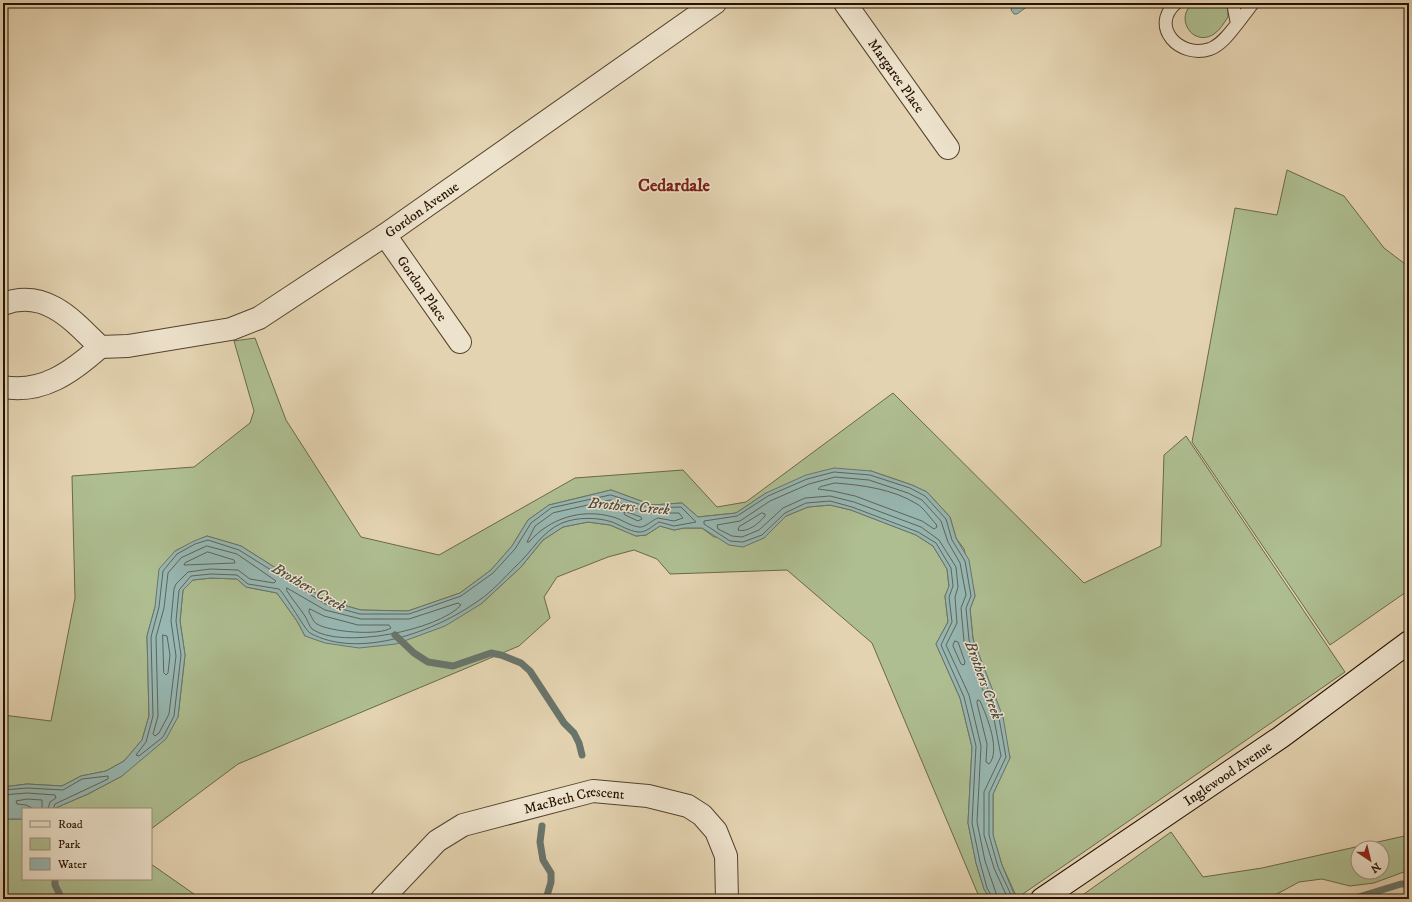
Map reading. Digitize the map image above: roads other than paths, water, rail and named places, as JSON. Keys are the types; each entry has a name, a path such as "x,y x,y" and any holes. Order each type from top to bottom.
{"street":[{"name":"Gordon Avenue","path":"100,347 128,346 231,329 252,321 289,300 385,235 714,3"},
{"name":"Margaree Place","path":"845,3 948,148"},
{"name":"Gordon Place","path":"385,235 460,342"},
{"path":"3,304 14,300 30,299 45,304 63,312 100,347 79,366 60,378 33,388 16,389 3,387"},
{"name":"Inglewood Avenue","path":"1042,899 1281,737 1409,642"},
{"name":"MacBeth Crescent","path":"382,899 437,841 463,825 594,791 648,796 688,806 702,815 716,831 726,856 727,899"}],"lane":[{"path":"1176,3 1168,10 1165,26 1174,43 1192,52 1210,49 1228,37 1253,3"},
{"path":"1233,3 1237,24"}],"water":[{"path":"1010,3 1032,3 1017,14 1014,14 1011,10 1012,6"},
{"path":"834,468 871,471 912,485 927,492 950,517 956,538 969,560 975,596 970,609 973,639 1003,717 1010,758 993,794 993,835 1002,865 1016,899 990,899 984,889 976,863 968,823 972,747 960,698 936,644 948,622 945,596 949,586 947,569 933,546 916,535 851,510 830,505 808,507 786,516 764,538 743,547 729,545 702,528 684,528 674,530 660,526 646,535 636,536 610,525 588,522 563,527 543,540 521,567 481,604 445,626 396,644 359,648 325,643 305,636 297,621 277,593 246,587 237,579 211,578 193,580 183,590 180,621 185,655 178,717 166,739 122,776 88,794 55,808 22,808 22,819 3,819 3,787 27,784 62,786 81,776 106,771 124,761 142,740 149,716 147,636 155,607 159,569 175,551 194,541 207,536 241,546 328,601 361,610 408,611 460,593 491,570 512,546 528,520 549,505 611,490 652,505 682,503 698,517 736,513 766,493 806,475"}],"waterway":[{"path":"395,635 414,653 428,662 453,666 491,653 501,655 521,663 530,671 564,723 574,733 579,743 582,755"},
{"path":"542,826 540,842 543,860 551,873 551,882 546,899"},
{"path":"55,880 55,885 62,899"},
{"name":"Brothers Creek","path":"1352,899 1401,884 1409,884"}],"district":[{"name":"Cedardale","path":"674,185"}]}
